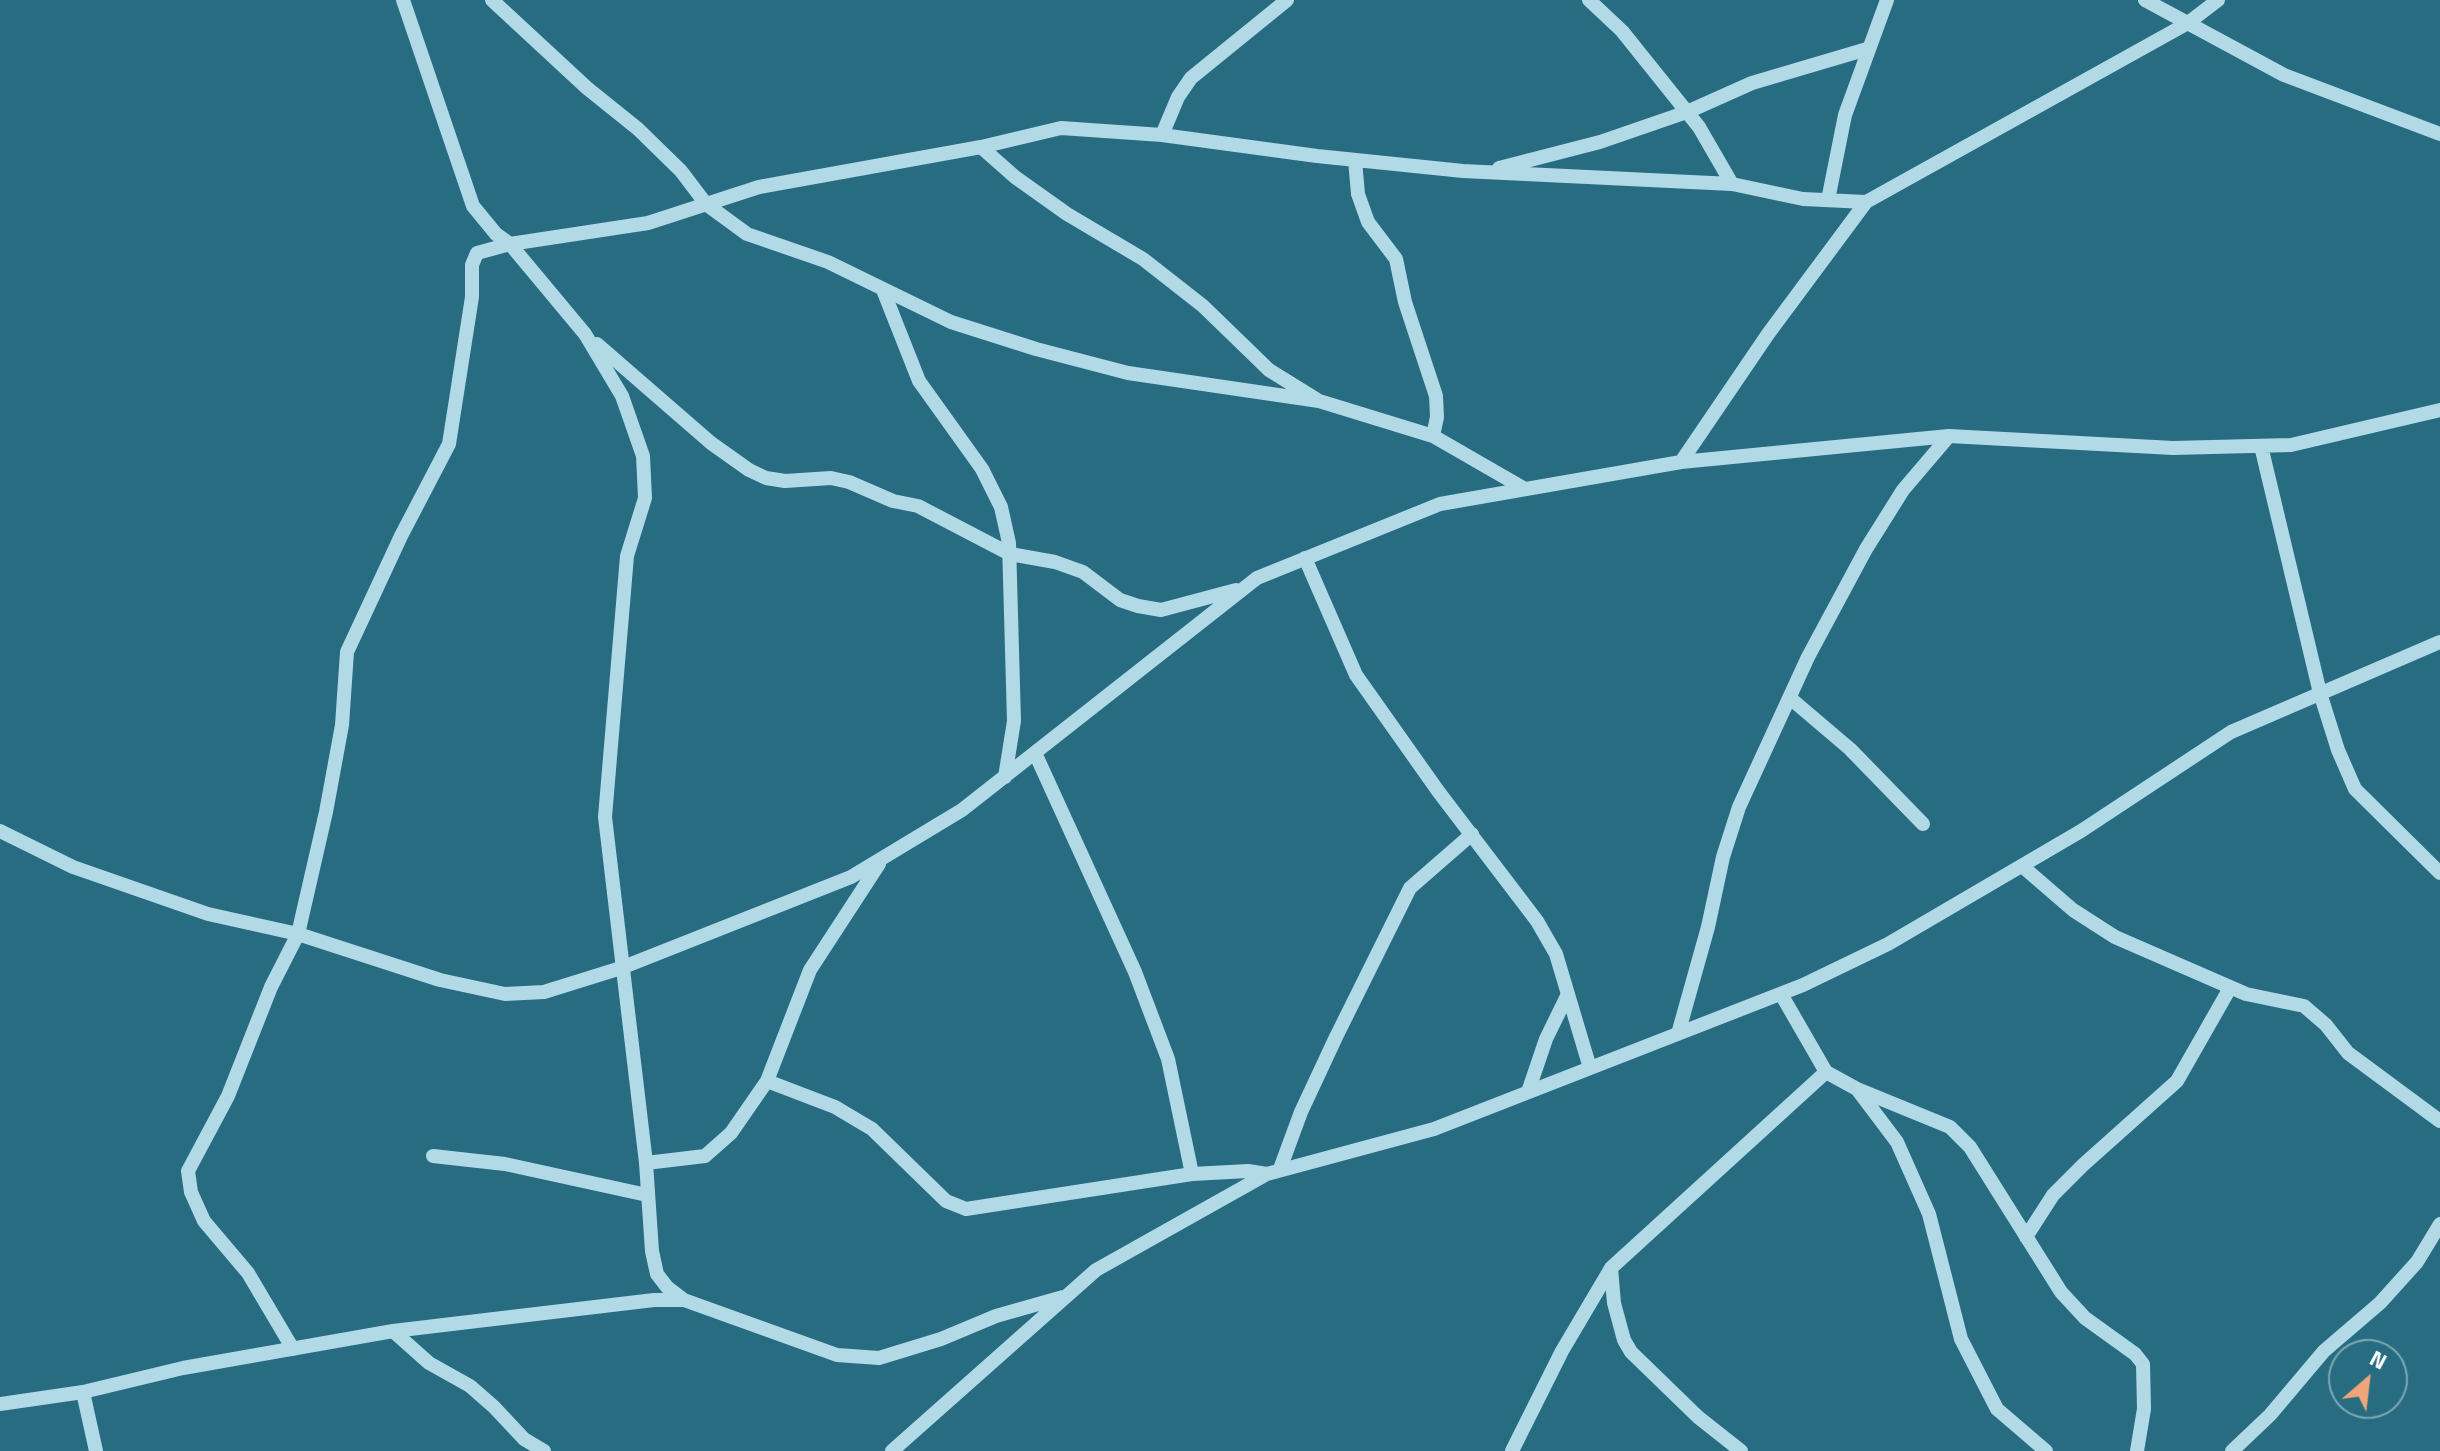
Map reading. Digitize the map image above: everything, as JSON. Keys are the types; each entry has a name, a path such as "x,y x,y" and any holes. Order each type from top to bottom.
{"street":[{"path":"403,0 473,206 496,234 510,244 585,334 622,396 643,456 645,498 627,556 605,817 657,1274 667,1287 684,1300 837,1355 879,1358 941,1339 996,1316 1067,1296"},
{"path":"492,0 587,88 638,129 681,171 706,204 747,234 828,262 951,322 1036,349 1128,373 1319,401 1433,436 1525,489"},
{"path":"1162,135 1178,97 1191,78 1287,0"},
{"path":"1589,0 1622,31 1699,127 1732,184"},
{"path":"1828,200 1845,115 1887,0"},
{"path":"2145,0 2284,75 2440,134"},
{"path":"1681,462 1768,334 1866,202 2188,23 2218,0"},
{"path":"1484,172 1600,142 1687,112 1752,83 1867,49"},
{"path":"293,1349 248,1273 204,1221 191,1192 188,1176 194,1156 228,1096 271,987 298,934 342,725 347,652 401,536 449,444 464,364 477,253 510,244 648,223 759,187 981,147 1061,128 1162,135 1355,160 1484,172 1732,184 1803,199 1866,202"},
{"path":"981,147 1015,177 1067,214 1143,259 1203,306 1269,370 1319,401"},
{"path":"1355,160 1358,194 1368,222 1396,259 1405,302 1436,396 1437,417 1433,436"},
{"path":"883,290 919,381 982,469 1001,507 1010,554 1014,721 1005,777"},
{"path":"585,334 699,433 749,470 766,478 785,481 831,478 849,482 893,501 918,506 1010,554 1055,562 1083,572 1120,600 1138,606 1161,610 1244,588"},
{"path":"0,831 73,867 208,914 298,934 440,980 505,994 544,992 621,968 851,877 962,810 1257,578 1440,504 1681,462 1949,436 2173,448 2291,445 2440,410"},
{"path":"1678,1034 1708,927 1723,857 1739,807 1808,657 1866,549 1903,490 1949,436"},
{"path":"2261,446 2320,693 2338,750 2355,789 2440,873"},
{"path":"1305,558 1356,675 1537,921 1556,954 1590,1068"},
{"path":"892,1451 1096,1270 1273,1172 1434,1129 1781,994 1888,944 2022,866 2231,732 2440,642"},
{"path":"1790,698 1850,749 1923,824"},
{"path":"1035,753 1081,849 1168,1059 1192,1174"},
{"path":"1273,1172 1410,888 1472,834"},
{"path":"646,1163 710,1153 731,1133 767,1081 810,970 884,858"},
{"path":"2022,866 2073,910 2115,937 2246,994 2304,1006 2326,1025 2348,1053 2440,1121"},
{"path":"2026,1237 2053,1195 2177,1081 2230,988"},
{"path":"1781,994 1826,1072 1857,1089 1950,1127 1970,1147 2061,1292 2085,1318 2135,1354 2143,1364 2144,1409 2137,1451"},
{"path":"1528,1092 1546,1039 1567,996"},
{"path":"1512,1451 1562,1351 1611,1268 1826,1072"},
{"path":"767,1081 835,1107 872,1129 946,1201 966,1209 1192,1174 1273,1172"},
{"path":"1857,1089 1897,1142 1929,1214 1961,1339 1997,1409 2046,1451"},
{"path":"433,1156 505,1164 647,1195"},
{"path":"2232,1451 2270,1415 2324,1351 2380,1303 2417,1262 2440,1224"},
{"path":"1611,1268 1614,1303 1624,1340 1631,1352 1698,1417 1741,1451"},
{"path":"0,1404 83,1392 183,1368 393,1331 611,1304 684,1300"},
{"path":"393,1331 429,1363 470,1386 524,1439 544,1451"},
{"path":"83,1392 96,1451"}]}
